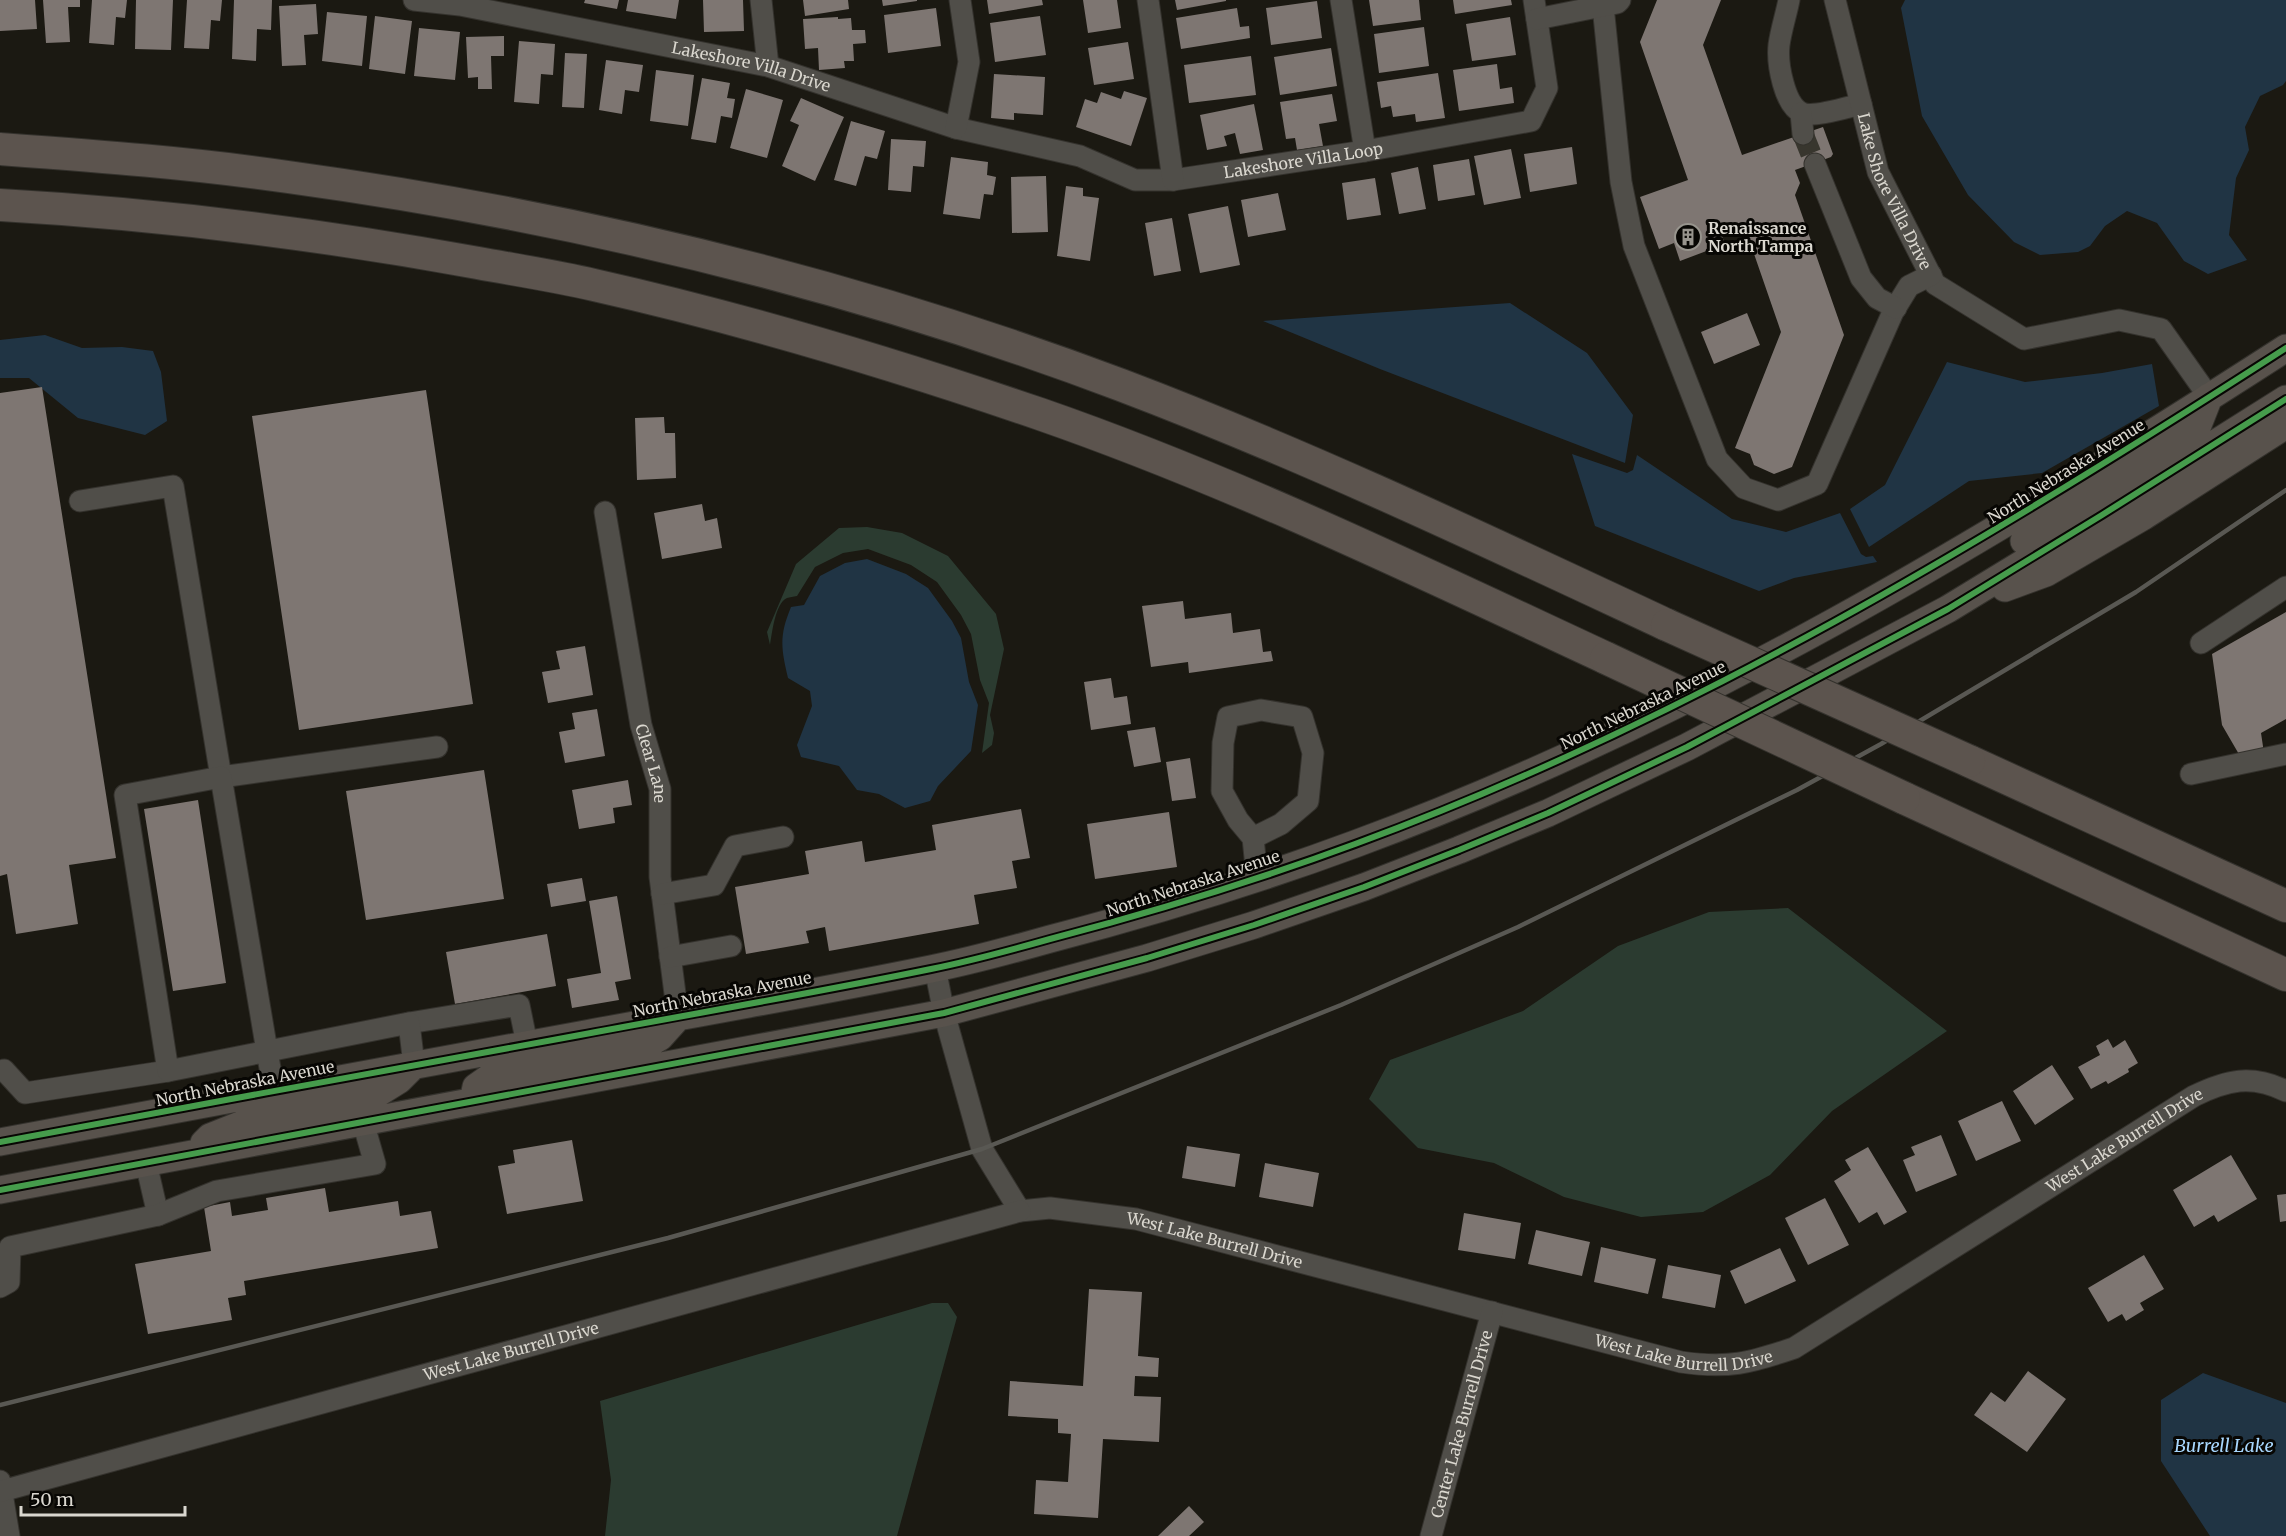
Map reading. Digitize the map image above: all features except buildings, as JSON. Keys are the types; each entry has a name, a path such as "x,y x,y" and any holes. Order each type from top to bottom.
{"highway":[{"path":"0,149 208,167 290,177 478,207 677,250 866,300 1119,385 1255,439 2286,906"},
{"path":"0,205 132,215 336,239 592,285 818,344 1042,415 1172,465 1322,528 2286,975"}],"main road":[{"name":"North Nebraska Avenue","path":"0,1142 935,968 1139,916 1350,846 1463,803 1579,752 1688,700 1941,563 2069,486 2286,348"},
{"path":"1948,609 1982,568 2187,437 2198,425 2209,397"},
{"path":"0,1190 944,1013 1147,958 1254,925 1459,850 1548,813 1687,747 1948,609 2286,399"},
{"path":"1948,609 2046,573 2144,516 2286,425"},
{"path":"473,1101 476,1087 493,1075 648,1044 660,1037 678,1017"},
{"path":"193,1154 210,1137 245,1123 375,1095 399,1080 414,1065"}],"street":[{"name":"Lakeshore Villa Drive","path":"414,0 460,5 768,66 956,128"},
{"path":"761,0 768,66"},
{"path":"956,128 969,62 960,0"},
{"path":"1149,0 1173,180"},
{"path":"1341,0 1365,151"},
{"path":"1789,0 1779,47 1783,86 1792,103 1801,113 1803,134"},
{"name":"Lake Shore Villa Drive","path":"1835,0 1878,172 1935,284 2024,339 2119,320 2161,329 2209,397"},
{"path":"1535,10 1611,3 1621,182 1634,246 1717,459 1744,488 1778,500 1817,484 1896,308 1909,286 1931,275"},
{"name":"Lakeshore Villa Loop","path":"956,128 1080,156 1135,180 1173,180 1365,151 1531,121 1547,88 1535,10"},
{"path":"1801,113 1810,114 1861,104"},
{"path":"1815,164 1861,278 1877,298 1896,308"},
{"path":"80,501 173,486 274,1091"},
{"name":"Clear Lane","path":"605,512 642,725 660,789 660,877 678,1017"},
{"path":"2201,643 2286,587"},
{"path":"1253,838 1281,824 1308,801 1313,753 1302,717 1261,710 1228,717 1223,742 1222,791 1238,820 1253,838 1257,877"},
{"path":"168,1071 125,795 221,777 437,747"},
{"path":"2191,774 2286,754"},
{"path":"662,894 714,885 735,846 783,837"},
{"path":"670,957 731,946"},
{"path":"935,968 944,1013 982,1149 1020,1211"},
{"path":"0,1071 4,1070 25,1093 168,1071 409,1023 519,1005 526,1044"},
{"path":"409,1023 414,1065"},
{"name":"West Lake Burrell Drive","path":"1,1486 1020,1211 1050,1208 1136,1219 1681,1362 1711,1367 1752,1362 1794,1348 2194,1096 2219,1084 2246,1080 2276,1086 2286,1091"},
{"path":"0,1287 9,1282 10,1247 158,1215 218,1191 375,1164 363,1122"},
{"path":"146,1163 158,1215"},
{"name":"Center Lake Burrell Drive","path":"1431,1536 1492,1312"},
{"path":"1,1486 9,1536"}],"green space":[{"path":"867,527 902,533 948,556 996,614 1004,649 990,715 994,733 992,745 982,753 989,703 980,680 971,634 961,615 937,582 911,565 868,549 843,553 815,567 797,596 787,598 780,606 770,645 767,632 796,564 839,528"},
{"path":"1788,908 1947,1031 1832,1111 1770,1175 1703,1212 1641,1217 1564,1197 1494,1163 1418,1148 1369,1099 1390,1060 1523,1011 1618,946 1709,912"},
{"path":"932,1303 948,1303 957,1317 897,1536 605,1536 611,1480 600,1401"}],"water":[{"path":"1905,0 2286,0 2286,81 2283,85 2260,96 2245,127 2249,150 2236,178 2229,235 2247,260 2208,274 2184,261 2157,223 2127,211 2105,226 2090,246 2078,252 2040,255 2014,242 1968,195 1922,116 1901,8"},
{"path":"1510,303 1587,353 1633,415 1625,463 1380,369 1263,321"},
{"path":"45,335 82,348 122,347 153,351 161,372 167,421 145,435 78,418 29,378 0,378 0,340"},
{"path":"1947,362 2025,382 2102,373 2152,364 2159,406 2042,473 1969,481 1869,547 1850,509 1885,485"},
{"path":"1572,454 1627,473 1633,470 1637,455 1732,519 1786,532 1840,513 1861,554 1866,557 1873,556 1877,562 1794,578 1759,591 1595,526"},
{"path":"867,559 906,574 928,588 952,621 961,638 969,682 978,705 971,751 938,786 930,801 905,808 879,794 857,790 839,766 801,757 797,745 812,706 810,691 788,678 782,642 787,617 791,607 804,605 820,576 845,563"},
{"name":"Burrell Lake","path":"2203,1373 2286,1403 2286,1536 2210,1536 2161,1461 2161,1400"}],"tunnel":[{"path":"1803,134 1815,164"}],"railway":[{"path":"0,1405 668,1238 982,1149 1341,1005 1518,927 1797,790 1881,744 2136,592 2286,490"}],"cycle path":[{"path":"0,1142 946,966 1165,907 1317,858 1478,795 1599,742 1717,684 1949,557 2175,419 2286,348"},
{"path":"0,1190 944,1013 1147,958 1254,925 1364,887 1548,813 1687,747 1948,609 2286,399"}],"place":[{"name":"Renaissance North Tampa","path":"1688,237"}]}
